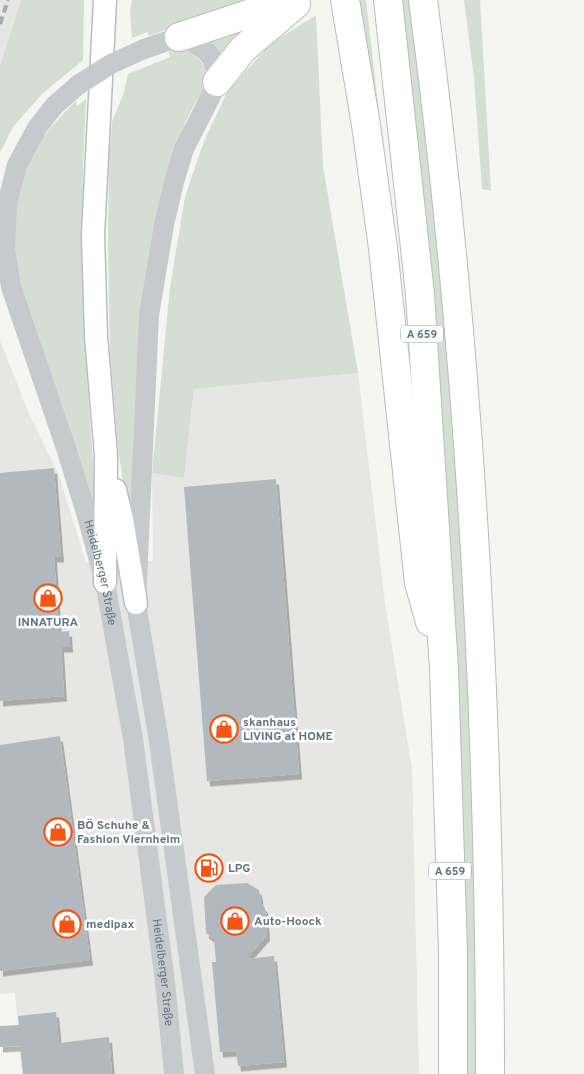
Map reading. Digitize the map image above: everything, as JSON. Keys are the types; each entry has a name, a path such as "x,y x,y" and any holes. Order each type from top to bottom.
{"highway":[{"path":"179,37 291,0"},
{"path":"217,82 243,48 300,0"},
{"path":"345,0 366,125 383,248 419,583 444,668"},
{"name":"A 659","path":"388,0 420,294 444,668 453,952 452,1074"},
{"name":"A 659","path":"423,0 438,113 455,285 475,553 483,714 490,1074"}],"main road":[{"path":"105,0 93,235 96,336 106,455 105,582"},
{"path":"99,110 114,0"},
{"path":"106,455 122,519 136,603"}],"street":[{"name":"Heidelberger Straße","path":"174,1074 165,982 133,739 105,582 66,448 11,287 5,248 7,204 18,165 37,128 72,90 111,64 179,37"},
{"path":"179,37 189,40 205,50 215,65 218,74 217,82 184,149 174,182 164,226 149,315 136,603 158,735 205,1074"}],"shaded area":[{"path":"0,0 21,0 0,66"},
{"path":"21,0 84,0 83,60 42,94 13,127 0,153 0,66"},
{"path":"132,0 246,0 149,36 148,32 132,38 130,12"},
{"path":"353,0 366,0 389,200"},
{"path":"401,0 410,0 439,268 451,402 468,670 476,939 476,1074 467,1074 462,779 454,622"},
{"path":"464,0 480,0 491,191 482,189 474,78"},
{"path":"316,15 323,166 358,373 194,389 184,478 152,473 170,287 185,197 204,141 227,92 270,44"},
{"path":"254,22 221,56 209,40"},
{"path":"182,46 196,56 204,66 207,77 203,90 191,111 178,141 136,389 133,443 133,533 130,533 118,446 110,353 108,241 109,165 112,122 123,95 128,74 170,57 168,52"},
{"path":"86,99 83,167 83,320 97,521 20,283 14,230 18,195 29,161 42,139 56,122 76,101 77,106"},
{"path":"0,340 29,414 59,475 86,562 153,561 152,473 184,478 194,389 358,373 385,603 412,769 419,1074 22,1074 15,993 0,994"}],"building":[{"path":"54,468 61,557 54,557 59,632 69,631 70,647 61,647 64,696 0,701 0,473"},
{"path":"276,479 299,774 207,781 184,487"},
{"path":"60,736 90,960 0,971 0,745"},
{"path":"247,883 259,890 261,903 265,908 267,935 246,959 274,956 284,1062 238,1066 236,1051 220,1052 212,962 216,962 214,939 206,933 204,897 216,885"},
{"path":"56,1012 59,1043 109,1037 112,1074 23,1074 20,1046 0,1047 0,1026 19,1025 18,1016"}],"railway":[{"path":"0,24 8,0"}],"place":[{"name":"INNATURA","path":"48,598"},
{"name":"skanhaus LIVING at HOME","path":"224,729"},
{"name":"BÖ Schuhe & Fashion Viernheim","path":"58,832"},
{"name":"LPG","path":"209,868"},
{"name":"Auto-Hoock","path":"235,921"},
{"name":"medipax","path":"67,924"}]}
